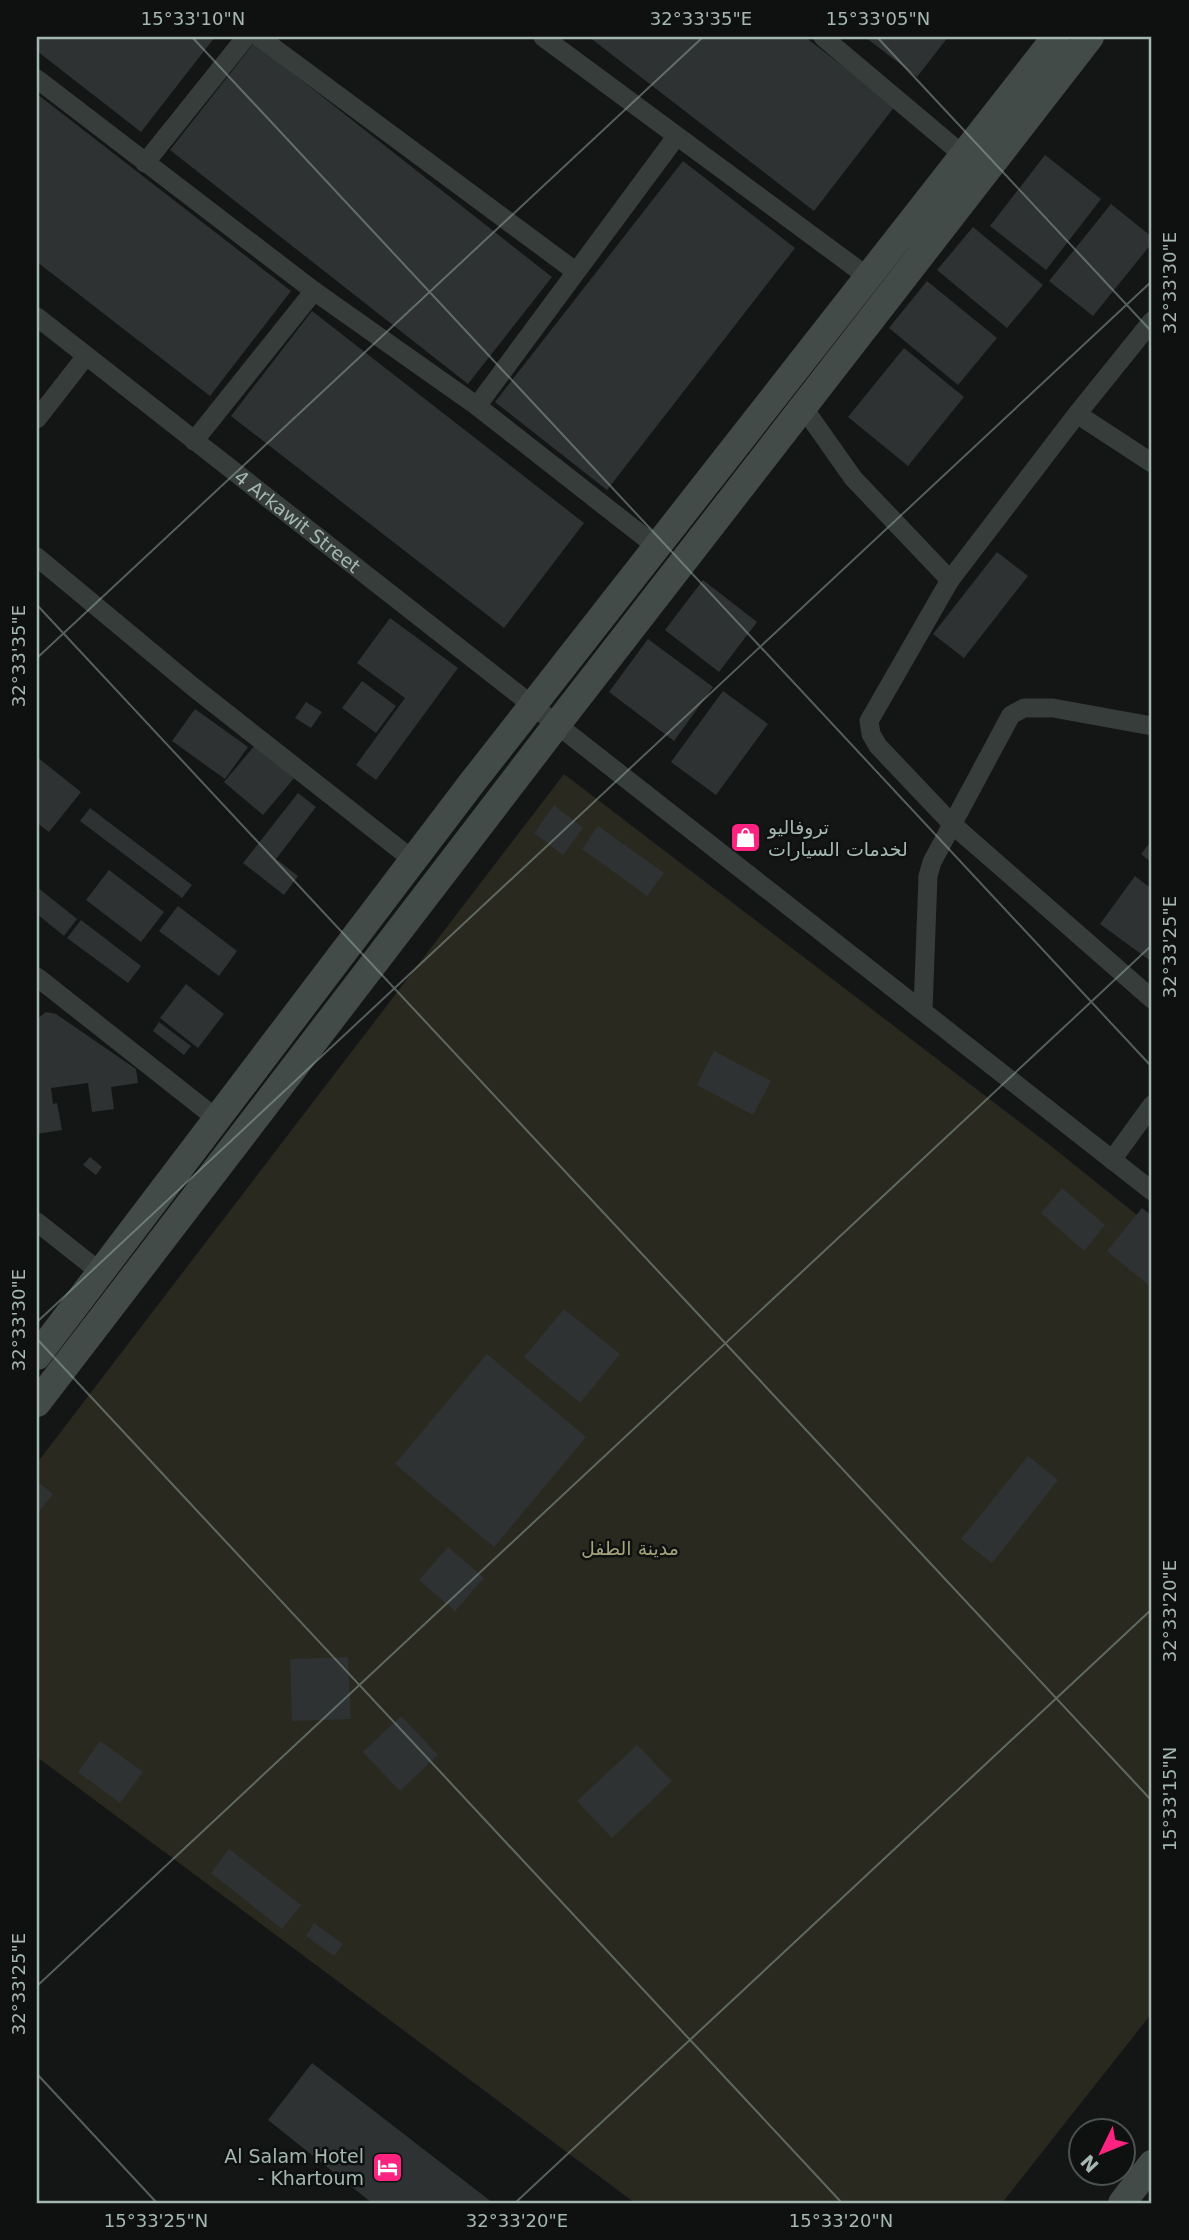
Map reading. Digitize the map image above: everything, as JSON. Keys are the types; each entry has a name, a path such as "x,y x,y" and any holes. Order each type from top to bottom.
{"street":[{"path":"145,163 246,37"},
{"path":"259,37 575,271"},
{"path":"543,37 868,277"},
{"path":"822,37 963,155"},
{"path":"37,1356 533,704 1055,37"},
{"path":"37,1403 558,723 1090,37"},
{"path":"37,79 314,291 477,405 657,547"},
{"path":"477,405 676,137"},
{"path":"194,441 314,291"},
{"name":"4 Arkawit Street","path":"37,317 1152,1191"},
{"path":"1152,321 950,580 869,721 871,734 878,747 952,824 1152,999"},
{"path":"37,419 86,356"},
{"path":"803,407 853,478 950,580"},
{"path":"1077,414 1152,463"},
{"path":"37,558 192,686 413,860"},
{"path":"923,1010 928,877 932,862 1011,715 1024,708 1053,708 1152,726"},
{"path":"37,978 217,1119"},
{"path":"1112,1160 1152,1105"},
{"path":"37,1222 100,1272"},
{"path":"1122,2203 1152,2164"}],"green space":[{"name":"مدينة الطفل","path":"564,774 1051,1146 1152,1227 1152,2013 1069,2118 1066,2118 1066,2122 1002,2203 635,2203 37,1757 37,1463"}],"building":[{"path":"37,37 215,37 141,132 37,51"},
{"path":"589,37 805,37 895,106 814,211"},
{"path":"865,37 948,37 917,77"},
{"path":"254,43 552,277 468,384 170,150"},
{"path":"37,94 291,291 210,396 37,262"},
{"path":"1045,155 1101,199 1046,270 990,226"},
{"path":"683,161 795,248 607,490 495,402"},
{"path":"1111,204 1152,237 1152,243 1093,316 1049,281"},
{"path":"973,227 1043,285 1007,328 937,270"},
{"path":"927,281 997,338 958,385 889,328"},
{"path":"312,311 584,523 504,628 231,416"},
{"path":"904,348 964,397 908,466 848,417"},
{"path":"997,552 1028,576 964,658 933,634"},
{"path":"703,580 757,622 719,672 665,630"},
{"path":"390,618 458,668 376,780 356,765 405,698 357,663"},
{"path":"648,639 713,687 674,741 609,692"},
{"path":"362,681 396,706 376,733 342,708"},
{"path":"723,691 768,724 716,795 671,762"},
{"path":"306,702 322,712 311,728 295,718"},
{"path":"195,709 248,747 225,779 172,741"},
{"path":"256,744 295,777 263,815 224,782"},
{"path":"37,757 81,792 49,832 37,823"},
{"path":"298,793 316,807 276,859 298,876 284,895 243,863"},
{"path":"554,805 583,828 563,855 534,833"},
{"path":"90,808 192,885 182,898 80,821"},
{"path":"598,826 664,873 647,896 582,849"},
{"path":"1152,840 1152,863 1141,854"},
{"path":"109,870 164,912 141,942 86,900"},
{"path":"1135,876 1152,889 1152,962 1100,924"},
{"path":"37,887 77,919 64,936 37,914"},
{"path":"178,906 237,951 219,976 159,931"},
{"path":"81,920 141,966 128,983 67,938"},
{"path":"186,984 224,1014 198,1048 160,1018"},
{"path":"46,1012 56,1014 136,1069 138,1083 111,1087 114,1109 92,1112 88,1083 51,1088 53,1104 57,1103 62,1130 37,1134 37,1019"},
{"path":"159,1022 191,1046 184,1055 153,1031"},
{"path":"714,1051 771,1081 753,1115 697,1085"},
{"path":"90,1157 102,1167 96,1175 83,1165"},
{"path":"1062,1188 1105,1225 1084,1251 1041,1213"},
{"path":"1142,1208 1152,1216 1152,1288 1107,1251"},
{"path":"564,1309 620,1354 580,1403 524,1357"},
{"path":"487,1354 586,1437 494,1547 395,1464"},
{"path":"1028,1456 1058,1480 992,1563 961,1539"},
{"path":"38,1482 53,1494 37,1514 37,1484"},
{"path":"448,1547 484,1578 455,1611 419,1580"},
{"path":"348,1657 351,1719 292,1721 290,1659"},
{"path":"401,1716 438,1755 400,1791 363,1752"},
{"path":"100,1741 143,1772 120,1803 78,1772"},
{"path":"637,1745 672,1781 612,1838 577,1801"},
{"path":"229,1849 301,1905 282,1929 211,1873"},
{"path":"314,1923 343,1944 334,1956 306,1936"},
{"name":"Al Salam Hotel - Khartoum","path":"312,2063 493,2203 372,2203 268,2120"}],"place":[{"name":"تروفاليو لخدمات السيارات","path":"745,838"},
{"name":"Al Salam Hotel - Khartoum","path":"387,2167"}]}
